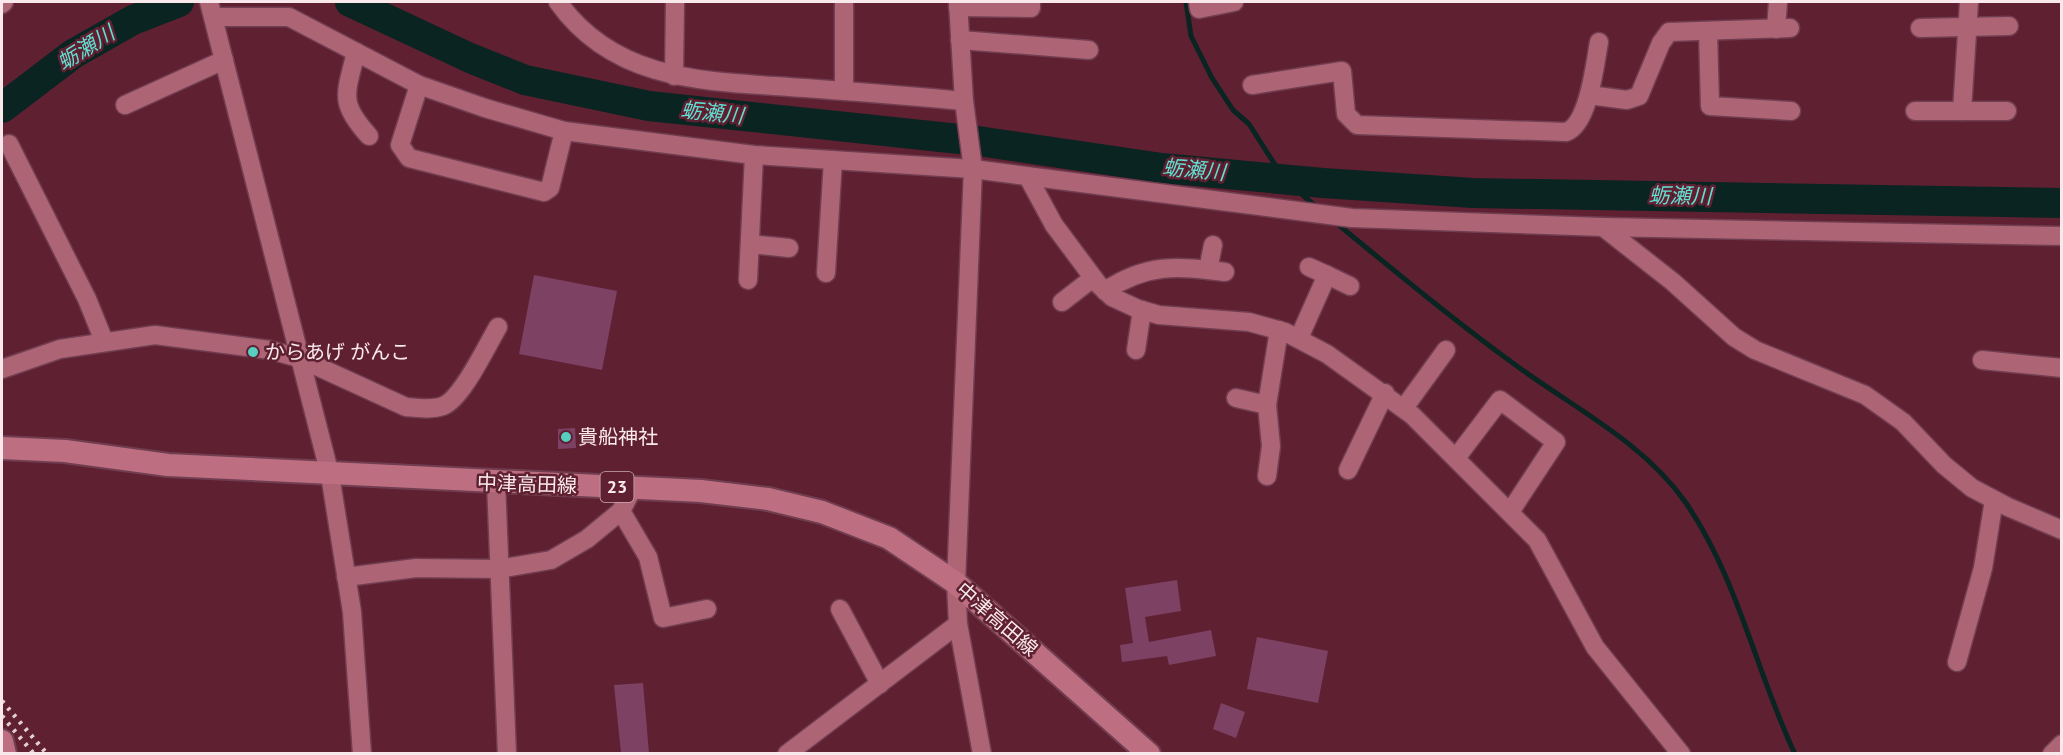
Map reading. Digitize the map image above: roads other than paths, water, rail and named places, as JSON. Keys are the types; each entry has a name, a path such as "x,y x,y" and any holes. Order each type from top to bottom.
{"main road":[{"name":"中津高田線","path":"2,447 65,451 168,465 330,475 701,491 768,499 822,512 889,538 956,583 1149,753"},
{"path":"2,741 4,753"}],"street":[{"path":"558,2 574,25 604,48 674,76 686,79 843,91 965,105"},
{"path":"674,76 675,2"},
{"path":"843,91 844,2"},
{"path":"982,753 958,624 956,583 973,165 965,105 958,4 1030,8 1031,2"},
{"path":"1198,2 1199,9 1234,2"},
{"path":"1589,95 1628,100 1636,98 1644,89 1661,43 1669,32 1783,28 1778,2"},
{"path":"1962,111 1969,2"},
{"path":"362,753 352,612 330,475 211,9 289,17 419,85 484,108 564,131 754,155 973,165 1028,177 1352,218 1603,227 2061,236"},
{"path":"1920,28 2009,26"},
{"path":"1708,31 1710,106 1791,111"},
{"path":"960,40 1089,50"},
{"path":"1252,85 1342,71 1347,114 1357,125 1570,131 1589,95 1599,42"},
{"path":"356,52 346,95 348,110 369,136"},
{"path":"125,105 224,60"},
{"path":"419,85 400,145 409,158 544,192 550,188 564,131"},
{"path":"1915,111 2007,111"},
{"path":"9,144 87,299 104,341"},
{"path":"748,280 754,155"},
{"path":"826,273 833,160"},
{"path":"1028,177 1054,225 1099,284 1112,297 1159,315 1249,322 1279,330 1299,338 1385,393 1404,408 1510,512 1546,554 1595,647 1681,753"},
{"path":"1603,227 1673,282 1734,337 1755,350 1848,388 1876,402 1903,422 1955,475 1994,500 2061,529"},
{"path":"750,244 789,248"},
{"path":"1062,302 1099,284 1122,280 1166,266 1216,271 1213,245"},
{"path":"1309,267 1350,286"},
{"path":"1299,338 1327,275"},
{"path":"1136,350 1142,310"},
{"path":"2,369 60,350 104,341 155,335 270,350 299,358 359,383 406,407 444,406 456,397 498,327"},
{"path":"1267,476 1271,446 1267,405 1279,330"},
{"path":"1404,408 1446,350"},
{"path":"1982,360 2061,369"},
{"path":"1348,470 1385,393"},
{"path":"1236,398 1267,405"},
{"path":"1456,458 1500,400 1556,442 1510,512"},
{"path":"496,482 507,753"},
{"path":"346,577 416,568 499,569 551,560 587,539 621,511 633,488"},
{"path":"1957,662 1982,577 1994,500"},
{"path":"621,511 648,557 663,618 707,609"},
{"path":"840,609 880,684"},
{"path":"787,753 958,624"},
{"path":"2052,753 2061,744"}],"water":[{"path":"2061,188 2061,213 2048,212 2048,189"}],"waterway":[{"name":"蛎瀬川","path":"2,108 73,54 133,20 179,2"},
{"name":"蛎瀬川","path":"350,2 470,58 525,80 649,106 978,141 1162,168 1323,183 1473,193 2062,203"},
{"name":"蛎瀬川","path":"368,2 374,13"},
{"path":"1186,2 1191,36 1212,78 1233,110 1249,124 1284,179 1319,209"},
{"path":"1335,222 1497,352 1631,445 1669,482 1686,503 1704,532 1719,563 1795,754"}],"railway":[{"path":"2,701 47,754"},
{"path":"2,716 34,754"}],"place":[{"name":"からあげ がんこ","path":"253,352"},
{"name":"貴船神社","path":"566,437"}]}
